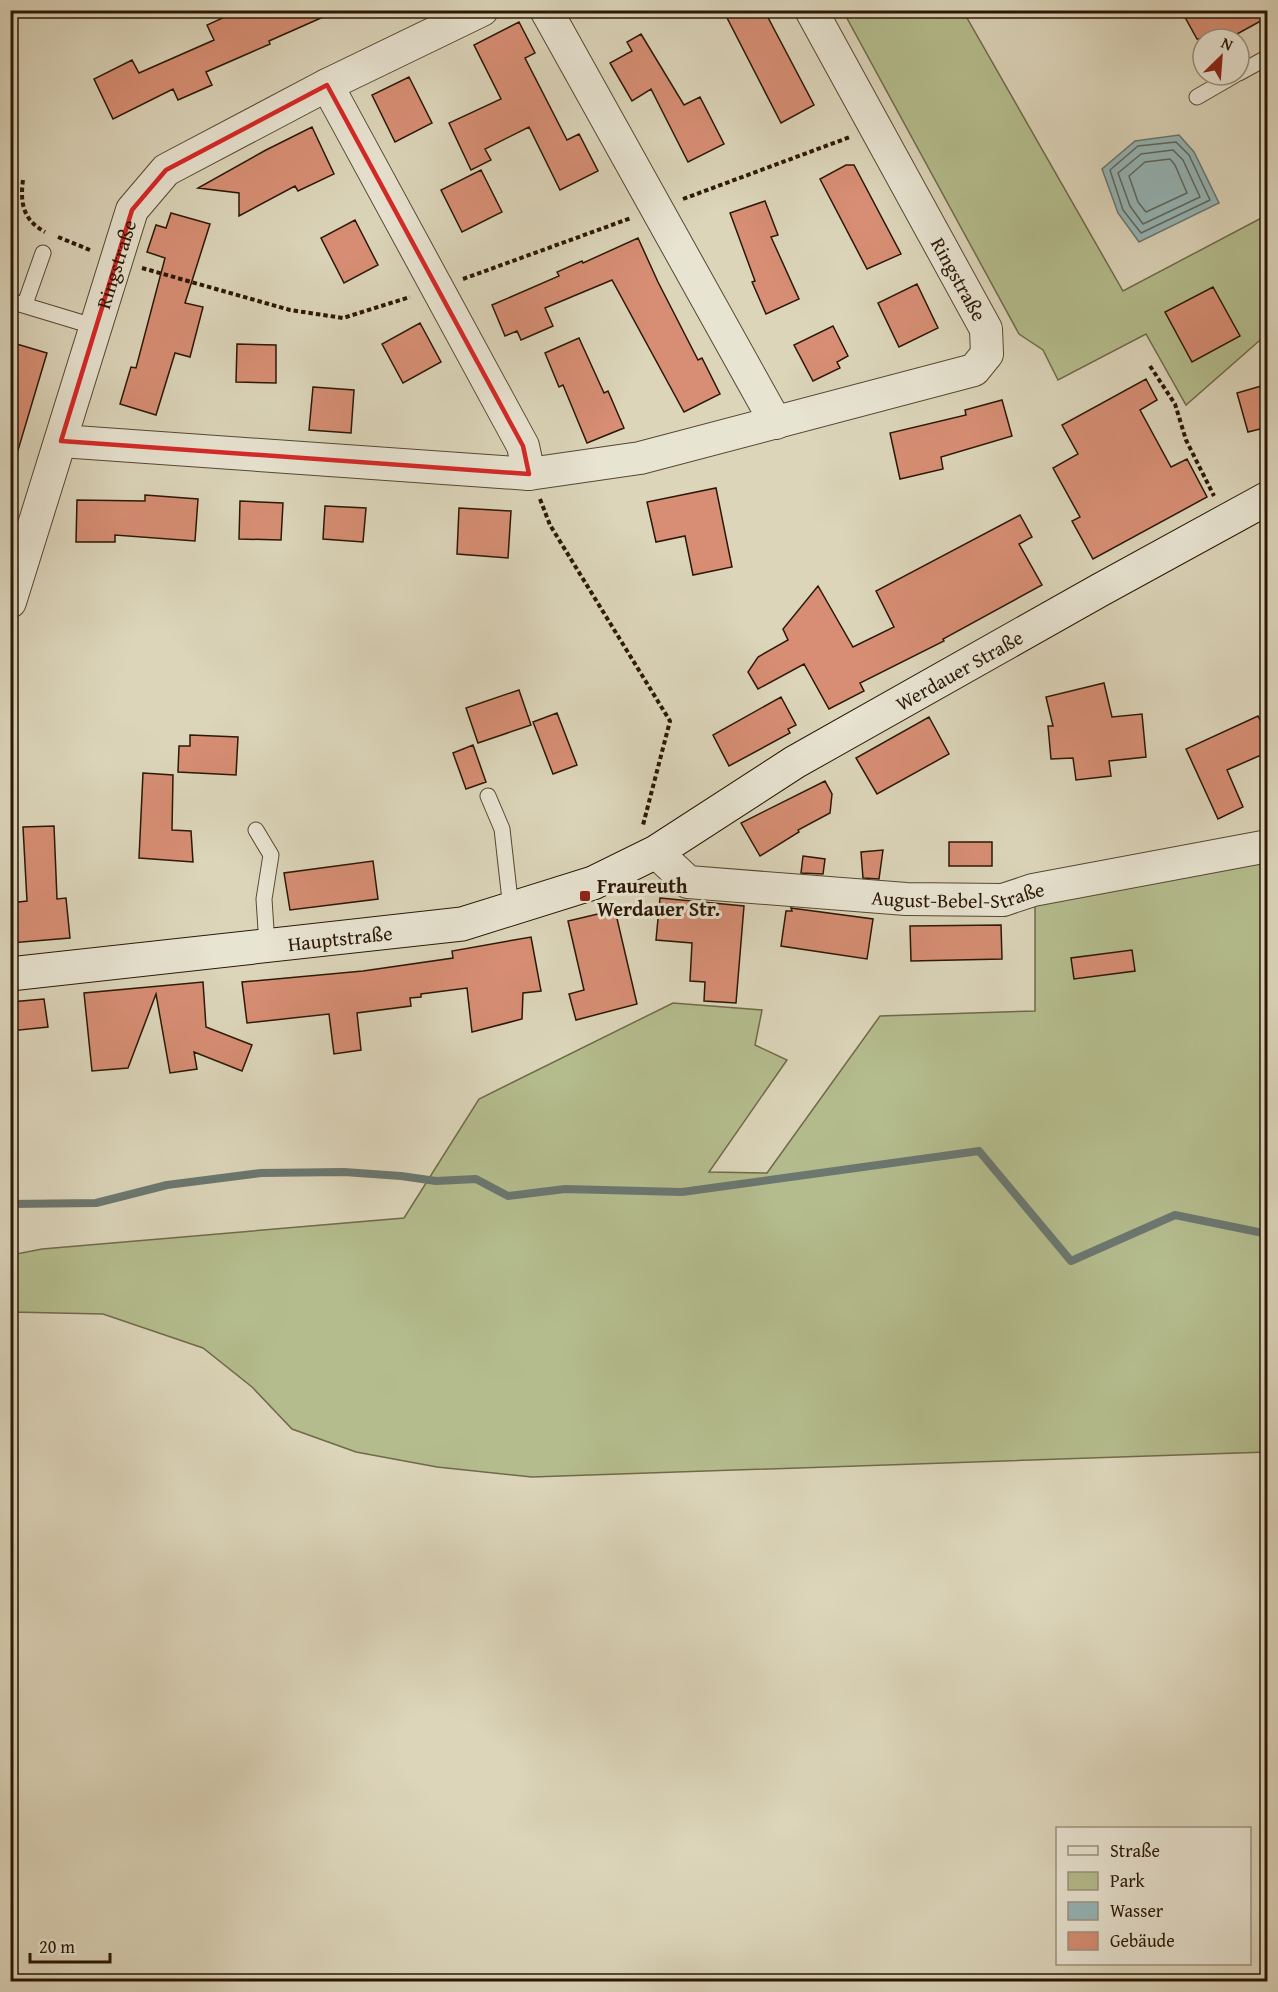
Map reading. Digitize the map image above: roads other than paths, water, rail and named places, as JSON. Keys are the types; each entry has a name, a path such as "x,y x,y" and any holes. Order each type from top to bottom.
{"main road":[{"name":"Werdauer Straße","path":"656,852 795,762 1268,498"},
{"name":"Hauptstraße","path":"10,974 462,924 593,884 656,852"}],"street":[{"name":"Ringstraße","path":"10,602 132,210 166,170 327,85 482,10"},
{"path":"546,10 776,423"},
{"name":"Ringstraße","path":"61,441 529,474 639,458 974,370 987,354 986,328 811,10"},
{"path":"327,85 523,446 529,474"},
{"name":"August-Bebel-Straße","path":"656,852 688,882 906,899 1003,900 1033,890 1268,846"}],"lane":[{"path":"1251,66 1268,57"},
{"path":"1197,97 1214,87"},
{"path":"43,253 18,303 96,327"},
{"path":"488,796 502,829 511,909"},
{"path":"256,830 272,855 264,898 267,945"}],"water":[{"path":"1179,135 1194,152 1219,203 1139,242 1118,213 1102,169 1135,141"}],"waterway":[{"path":"10,1204 96,1203 167,1185 261,1173 344,1172 436,1181 476,1179 508,1196 565,1189 682,1192 979,1151 1071,1261 1175,1215 1268,1234"}],"place":[{"name":"Fraureuth Werdauer Str.","path":"585,896"}]}
